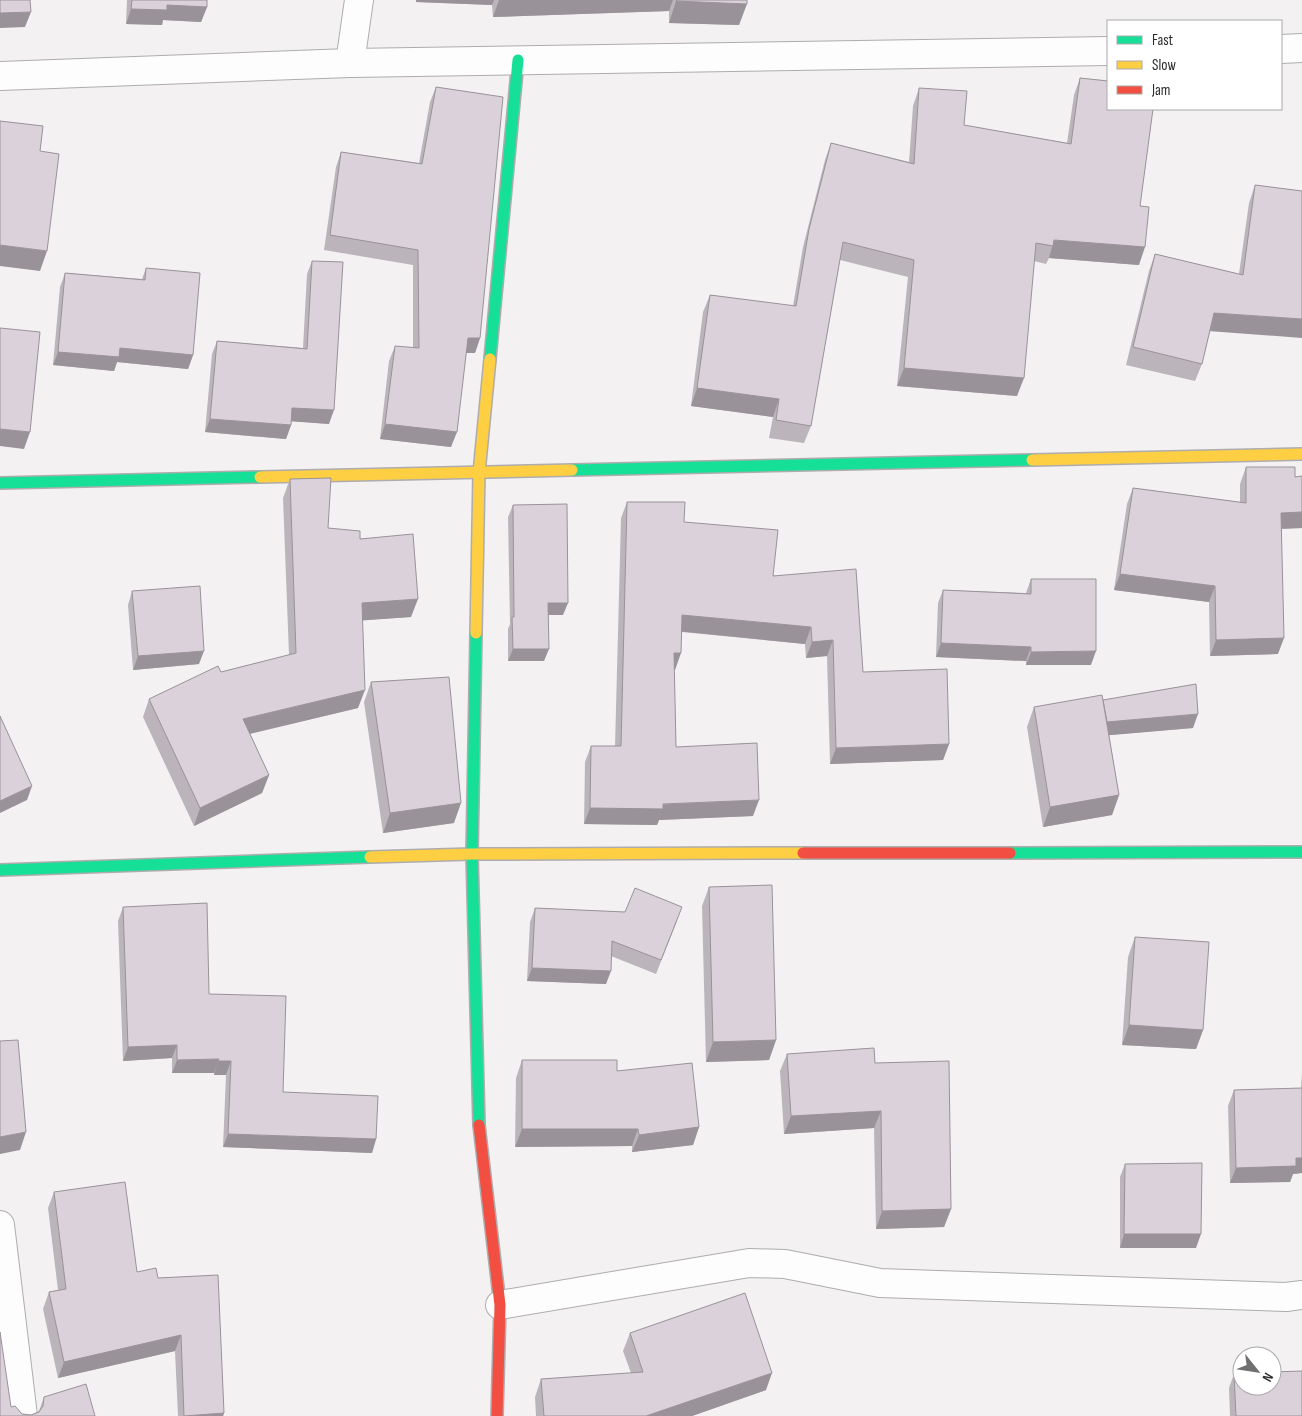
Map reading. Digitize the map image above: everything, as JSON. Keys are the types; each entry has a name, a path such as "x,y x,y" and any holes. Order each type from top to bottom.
{"street":[{"path":"350,63 360,0"},
{"path":"1282,49 1302,48"},
{"path":"0,76 350,63 1107,51"},
{"path":"497,1416 500,1305 478,1114 472,854 478,473 518,60"},
{"path":"0,483 1302,454"},
{"path":"0,870 472,854 1302,852"},
{"path":"0,1225 23,1416"},
{"path":"500,1305 749,1263 785,1264 880,1283 1266,1296 1302,1295"}],"building":[{"path":"0,0 30,0 31,12 0,13"},
{"path":"132,0 207,0 207,7 167,5 167,10 131,9"},
{"path":"747,0 747,4 676,1"},
{"path":"1080,78 1107,81 1107,110 1153,110 1140,206 1149,207 1145,247 1054,240 1053,246 1036,243 1024,378 904,368 914,260 843,242 811,426 776,420 779,399 697,388 710,295 796,306 809,229 831,143 914,164 919,88 967,91 964,125 1071,144"},
{"path":"436,87 503,97 480,338 468,338 457,432 385,424 395,346 419,348 418,250 330,235 341,152 422,164"},
{"path":"0,121 43,126 40,151 59,154 47,251 0,245"},
{"path":"1255,185 1302,191 1302,319 1214,313 1202,364 1133,347 1155,254 1243,275"},
{"path":"312,261 343,262 334,410 292,408 291,425 210,419 217,341 307,349"},
{"path":"146,268 200,273 193,355 120,348 119,357 58,352 65,273 145,280"},
{"path":"0,328 40,332 30,432 0,429"},
{"path":"1246,467 1295,467 1295,477 1302,476 1302,512 1281,513 1284,638 1216,640 1215,586 1120,574 1133,488 1246,503"},
{"path":"331,478 328,528 360,531 360,539 413,534 418,599 362,603 365,690 243,719 269,775 200,808 149,699 218,666 221,672 296,653 290,479"},
{"path":"627,502 685,502 684,522 778,530 773,576 856,569 863,672 947,669 949,744 836,748 833,640 812,642 811,627 682,615 681,653 674,653 676,747 757,743 759,800 663,804 663,809 590,808 591,746 621,746"},
{"path":"567,504 568,603 548,603 549,649 513,649 513,505"},
{"path":"1031,579 1096,579 1096,651 1031,652 1031,647 941,643 943,590 1031,594"},
{"path":"200,586 204,651 138,656 132,591"},
{"path":"449,677 461,803 390,813 371,682"},
{"path":"1196,684 1198,714 1107,722 1103,700"},
{"path":"1102,695 1119,795 1050,807 1034,707"},
{"path":"0,716 32,786 0,801"},
{"path":"772,885 776,1040 713,1042 709,887"},
{"path":"635,888 682,907 661,960 612,941 611,971 532,968 535,908 625,912"},
{"path":"207,903 209,994 286,996 283,1092 378,1096 376,1139 228,1134 231,1061 218,1061 219,1059 177,1060 177,1045 128,1047 123,907"},
{"path":"1135,937 1209,942 1203,1030 1129,1025"},
{"path":"18,1040 26,1132 0,1137 0,1041"},
{"path":"874,1048 875,1063 949,1061 951,1209 882,1211 881,1111 791,1116 787,1054"},
{"path":"522,1060 617,1060 617,1071 692,1063 699,1127 639,1135 638,1129 522,1129"},
{"path":"1302,1088 1302,1158 1296,1158 1296,1166 1236,1168 1234,1090"},
{"path":"1202,1163 1201,1234 1124,1234 1125,1164"},
{"path":"125,1182 137,1272 156,1268 158,1278 218,1275 224,1413 184,1416 181,1335 64,1362 49,1292 66,1289 54,1192"},
{"path":"745,1293 772,1373 646,1416 544,1416 541,1379 643,1372 630,1333"},
{"path":"0,1332 11,1407 15,1406 22,1414 31,1415 39,1412 43,1406 44,1397 86,1384 95,1416 0,1416"},
{"path":"1302,1371 1302,1416 1236,1416 1235,1396 1282,1396 1282,1372"}],"traffic: fast":[{"path":"490,359 518,60"},
{"path":"572,470 1032,460"},
{"path":"0,483 260,477"},
{"path":"476,633 472,854 479,1125"},
{"path":"1010,853 1302,852"},
{"path":"0,870 370,857"}],"traffic: slow":[{"path":"476,633 479,473 490,359"},
{"path":"1032,460 1302,454"},
{"path":"260,477 572,470"},
{"path":"370,857 472,854 803,853"}],"traffic: jam":[{"path":"803,853 1010,853"},
{"path":"479,1125 500,1305 497,1416"}]}
